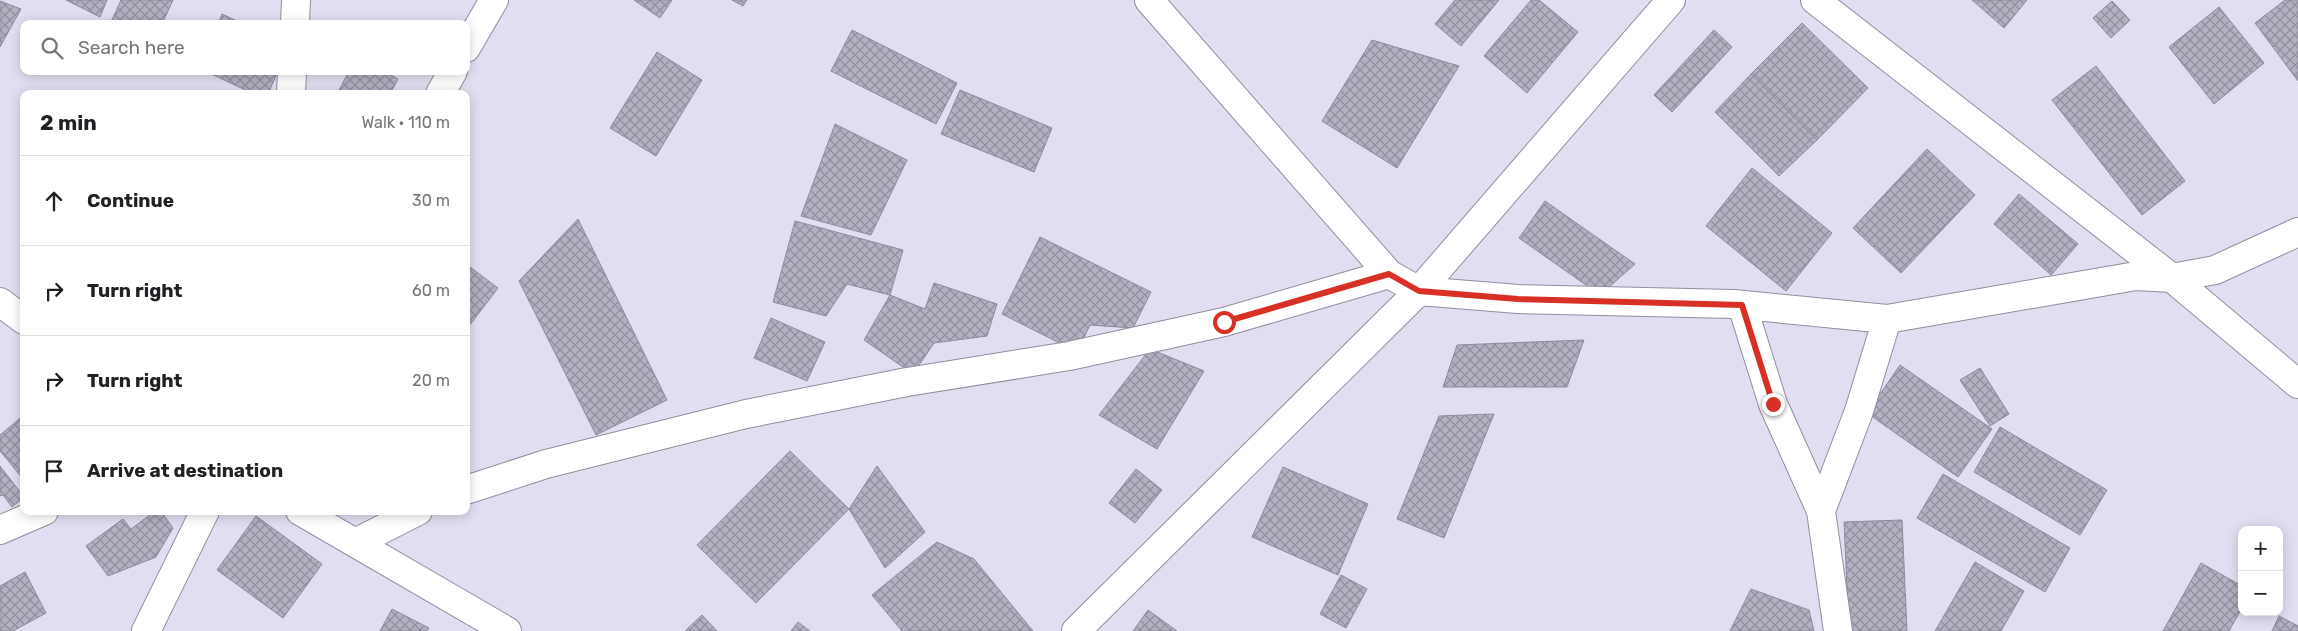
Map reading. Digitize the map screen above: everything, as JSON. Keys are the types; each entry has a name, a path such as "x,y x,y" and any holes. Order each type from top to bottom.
{"street":[{"path":"294,20 296,0"},
{"path":"470,41 494,0"},
{"path":"1149,0 1389,274 1419,291 1518,299 1742,305 1887,319 2136,276 2172,278 2215,270 2298,232"},
{"path":"1076,631 1419,291 1671,0"},
{"path":"1815,0 2172,278 2298,384"},
{"path":"291,90 292,75"},
{"path":"442,90 451,75"},
{"path":"470,489 546,464 746,414 907,382 1069,356 1224,322 1389,274"},
{"path":"0,302 20,317"},
{"path":"1742,305 1773,404 1821,511 1838,631"},
{"path":"1821,511 1859,411 1887,319"},
{"path":"0,530 35,515"},
{"path":"146,631 203,515"},
{"path":"307,515 507,631"},
{"path":"355,543 410,515"}],"building":[{"path":"66,0 107,0 100,17"},
{"path":"121,0 173,0 164,20 112,20"},
{"path":"634,0 672,0 660,18"},
{"path":"732,0 747,0 743,6"},
{"path":"1455,0 1499,0 1461,46 1435,24"},
{"path":"1531,0 1539,0 1578,32 1527,93 1484,56"},
{"path":"1972,0 2027,0 2004,28"},
{"path":"2285,0 2298,0 2298,81 2255,23"},
{"path":"0,1 21,9 0,47"},
{"path":"2112,1 2130,20 2111,38 2093,18"},
{"path":"2219,7 2264,63 2214,104 2169,47"},
{"path":"222,14 235,20 220,20"},
{"path":"1802,23 1868,88 1817,140 1751,74"},
{"path":"852,30 957,83 936,124 831,71"},
{"path":"1714,30 1732,47 1672,112 1654,95"},
{"path":"1372,40 1459,66 1397,168 1322,121"},
{"path":"657,52 702,80 656,156 610,128"},
{"path":"2096,66 2185,181 2142,215 2052,100"},
{"path":"1751,74 1817,140 1779,176 1715,112"},
{"path":"214,75 276,75 270,90 245,90"},
{"path":"347,75 390,75 398,79 392,90 339,90"},
{"path":"960,90 1052,128 1034,172 941,134"},
{"path":"835,124 907,160 871,235 801,216"},
{"path":"1927,149 1975,195 1901,273 1853,228"},
{"path":"1752,168 1832,233 1786,291 1706,226"},
{"path":"2019,194 2078,244 2051,275 1994,224"},
{"path":"1545,201 1635,264 1600,295 1519,238"},
{"path":"578,219 667,400 596,435 519,281"},
{"path":"795,221 903,250 890,295 847,284 826,316 773,302"},
{"path":"1040,237 1151,292 1133,328 1090,325 1077,352 1002,314"},
{"path":"470,267 498,288 470,325"},
{"path":"934,283 997,304 987,336 934,343 913,374 864,340 890,295 925,309"},
{"path":"771,318 825,342 807,381 754,358"},
{"path":"1584,340 1567,387 1443,387 1457,345"},
{"path":"1150,349 1204,371 1157,449 1099,415"},
{"path":"1900,365 1992,429 1958,477 1867,413"},
{"path":"1980,368 2009,414 1990,426 1960,380"},
{"path":"1494,414 1444,538 1397,519 1439,416"},
{"path":"20,418 20,475 0,451 0,435"},
{"path":"2000,427 2107,490 2080,535 1974,472"},
{"path":"790,451 849,509 756,603 697,545"},
{"path":"0,466 20,492 20,500 12,507 3,495 0,496"},
{"path":"877,466 925,532 885,568 849,509"},
{"path":"1283,467 1368,504 1338,575 1252,537"},
{"path":"1136,469 1162,490 1135,523 1109,503"},
{"path":"1943,474 2070,548 2045,592 1917,518"},
{"path":"150,515 164,515 173,528 156,557 108,576 86,546 123,519 131,529"},
{"path":"256,516 322,564 283,618 217,570"},
{"path":"1902,520 1907,631 1849,631 1844,522"},
{"path":"937,542 974,559 1033,631 902,631 872,595"},
{"path":"1975,562 2024,591 2001,631 1935,631"},
{"path":"2201,563 2238,584 2238,615 2229,631 2163,631"},
{"path":"25,572 46,613 13,631 0,631 0,586"},
{"path":"1341,575 1367,589 1346,628 1320,614"},
{"path":"1751,589 1809,610 1814,631 1730,631"},
{"path":"392,609 429,628 427,631 380,631"},
{"path":"1148,610 1177,631 1133,631"},
{"path":"702,615 717,631 685,631"},
{"path":"2279,616 2298,626 2298,631 2272,631"},
{"path":"798,622 810,631 791,631"}],"route":[{"path":"1224,322 1389,274 1419,291 1518,299 1742,305 1773,404"}]}
